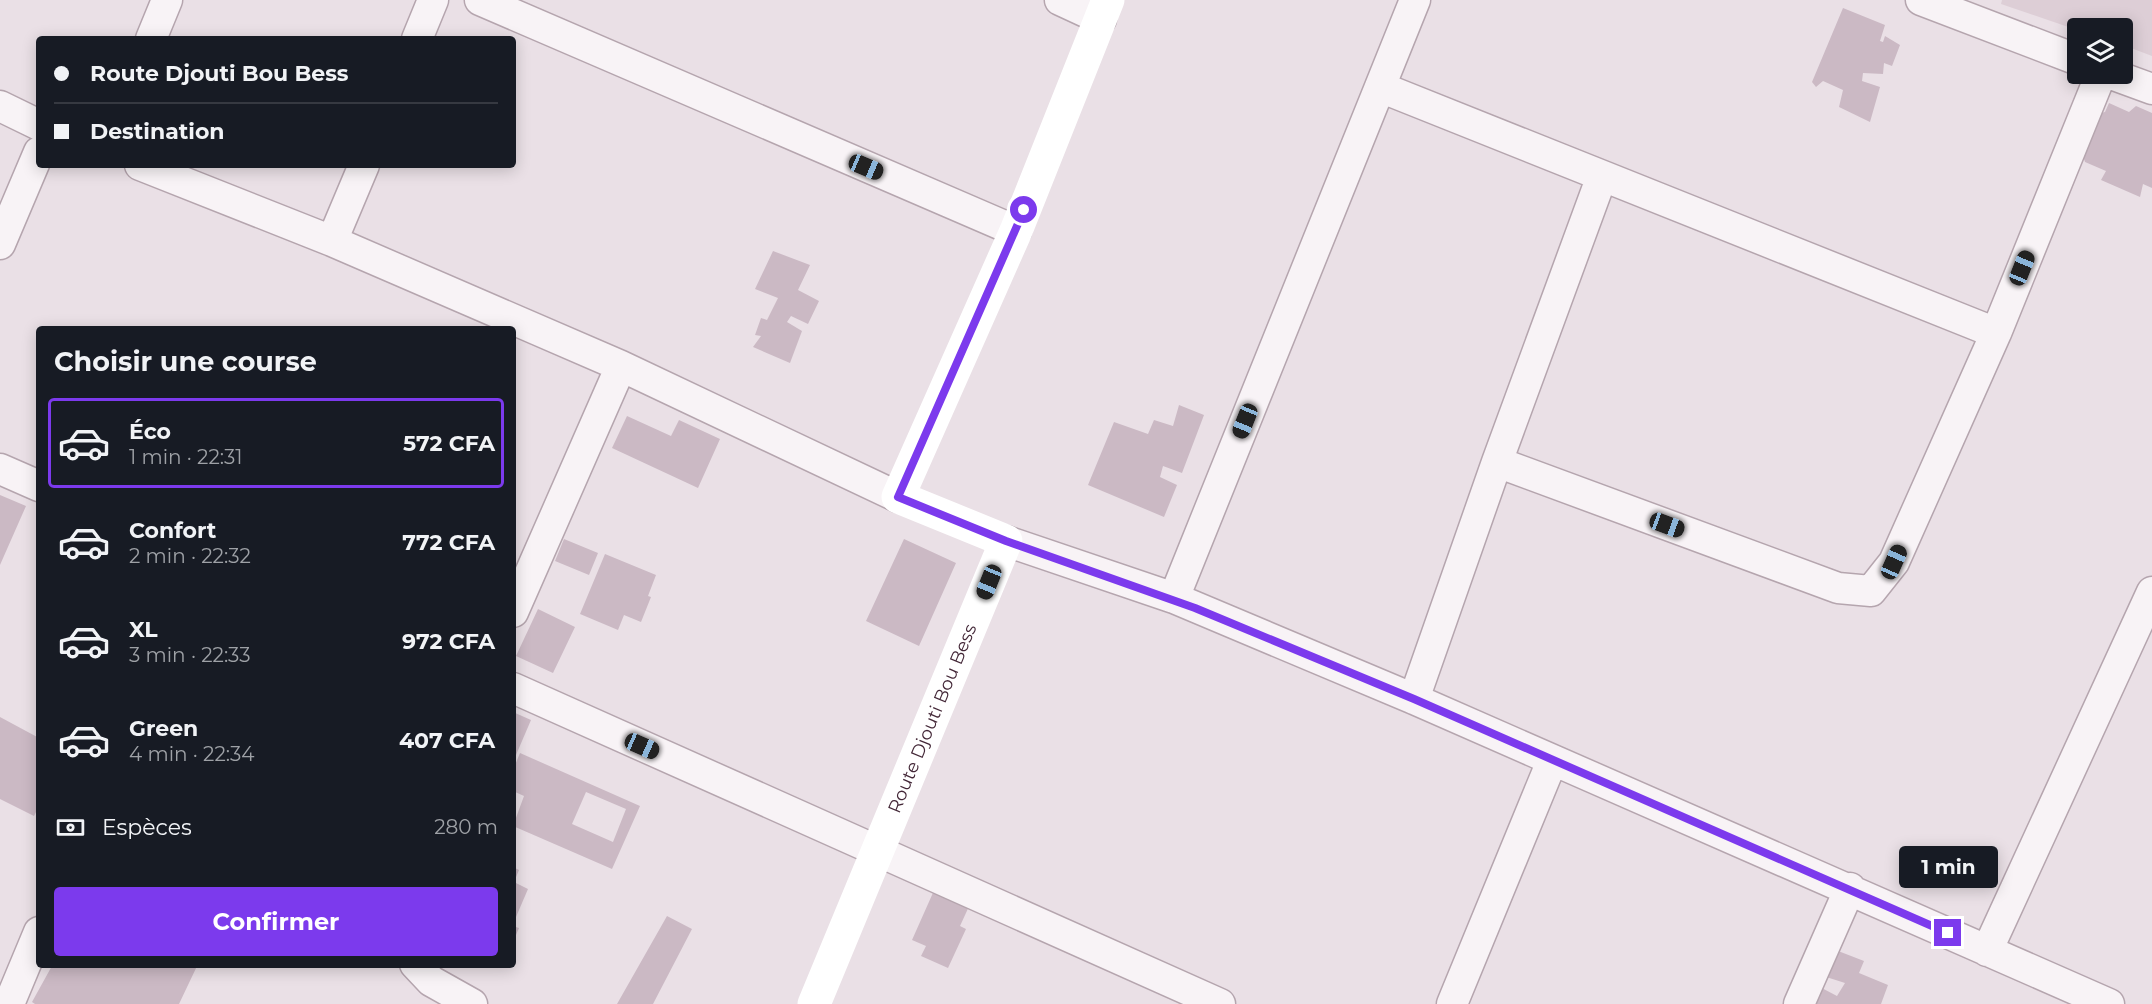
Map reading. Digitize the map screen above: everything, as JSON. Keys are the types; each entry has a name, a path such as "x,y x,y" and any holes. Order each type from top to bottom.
{"main road":[{"path":"1006,541 898,497 1016,231 1104,10"},
{"name":"Route Djouti Bou Bess","path":"814,1004 879,852 1006,541"}],"street":[{"path":"152,36 167,0"},
{"path":"418,36 433,0"},
{"path":"480,0 1016,231"},
{"path":"1060,0 1104,10"},
{"path":"1173,598 1415,0"},
{"path":"1922,0 2067,56"},
{"path":"2133,82 2152,89"},
{"path":"1497,462 1838,588 1871,591 1894,562 1996,333 2097,84"},
{"path":"1380,87 1996,333"},
{"path":"0,106 36,124"},
{"path":"0,244 36,159"},
{"path":"148,168 332,241 621,366 898,497"},
{"path":"332,241 363,168"},
{"path":"1414,699 1497,462 1602,176"},
{"path":"516,605 621,366"},
{"path":"0,469 36,485"},
{"path":"1006,541 1173,598 1414,699 1552,761 1850,888 2109,1004"},
{"path":"1987,951 2152,592"},
{"path":"516,689 1220,1004"},
{"path":"1452,1004 1552,761"},
{"path":"1799,1004 1850,888"},
{"path":"9,1004 36,939"},
{"path":"419,968 431,981 472,1004"}],"shaded area":[{"path":"2002,0 2152,0 2152,56 2133,49 2133,18 2067,18 2067,27 2001,4"}],"building":[{"path":"1843,8 1885,25 1880,41 1883,42 1885,36 1900,45 1892,66 1884,63 1883,74 1863,73 1862,81 1880,87 1870,122 1839,107 1843,90 1823,81 1816,87 1812,82"},
{"path":"2109,103 2129,112 2136,106 2152,113 2152,188 2143,184 2140,197 2101,180 2106,171 2085,162 2081,150 2097,114 2105,112"},
{"path":"773,251 810,265 798,290 819,301 808,324 791,316 787,322 802,331 790,363 753,347 761,336 755,335 761,318 767,320 778,298 755,289"},
{"path":"1179,405 1204,415 1182,473 1163,466 1160,477 1177,485 1164,517 1088,485 1114,422 1148,434 1154,420 1173,426"},
{"path":"627,416 671,436 679,420 720,439 698,488 612,448"},
{"path":"0,495 26,506 0,565"},
{"path":"564,539 598,553 589,575 555,561"},
{"path":"904,539 956,563 919,646 866,621"},
{"path":"605,554 656,575 648,596 651,597 641,622 624,615 618,630 580,614"},
{"path":"538,609 575,627 553,673 516,656"},
{"path":"516,713 531,720 516,755"},
{"path":"0,717 36,736 36,812 34,816 0,799"},
{"path":"520,753 640,806 612,869 516,827 516,818 524,796 516,792 516,763","holes":["586,792 626,809 613,842 572,824"]},
{"path":"516,883 528,889 516,917"},
{"path":"936,886 971,902 960,926 966,929 948,968 921,956 926,946 912,940"},
{"path":"667,916 692,929 653,1004 617,1004"},
{"path":"1833,949 1864,961 1859,973 1888,985 1881,1004 1808,1004 1816,985 1837,996 1845,983 1820,975"},
{"path":"51,968 196,968 179,1004 35,1004 32,1002"}],"route":[{"path":"1024,210 898,497 1006,541 1173,598 1414,699 1552,761 1850,888 1948,933"}]}
